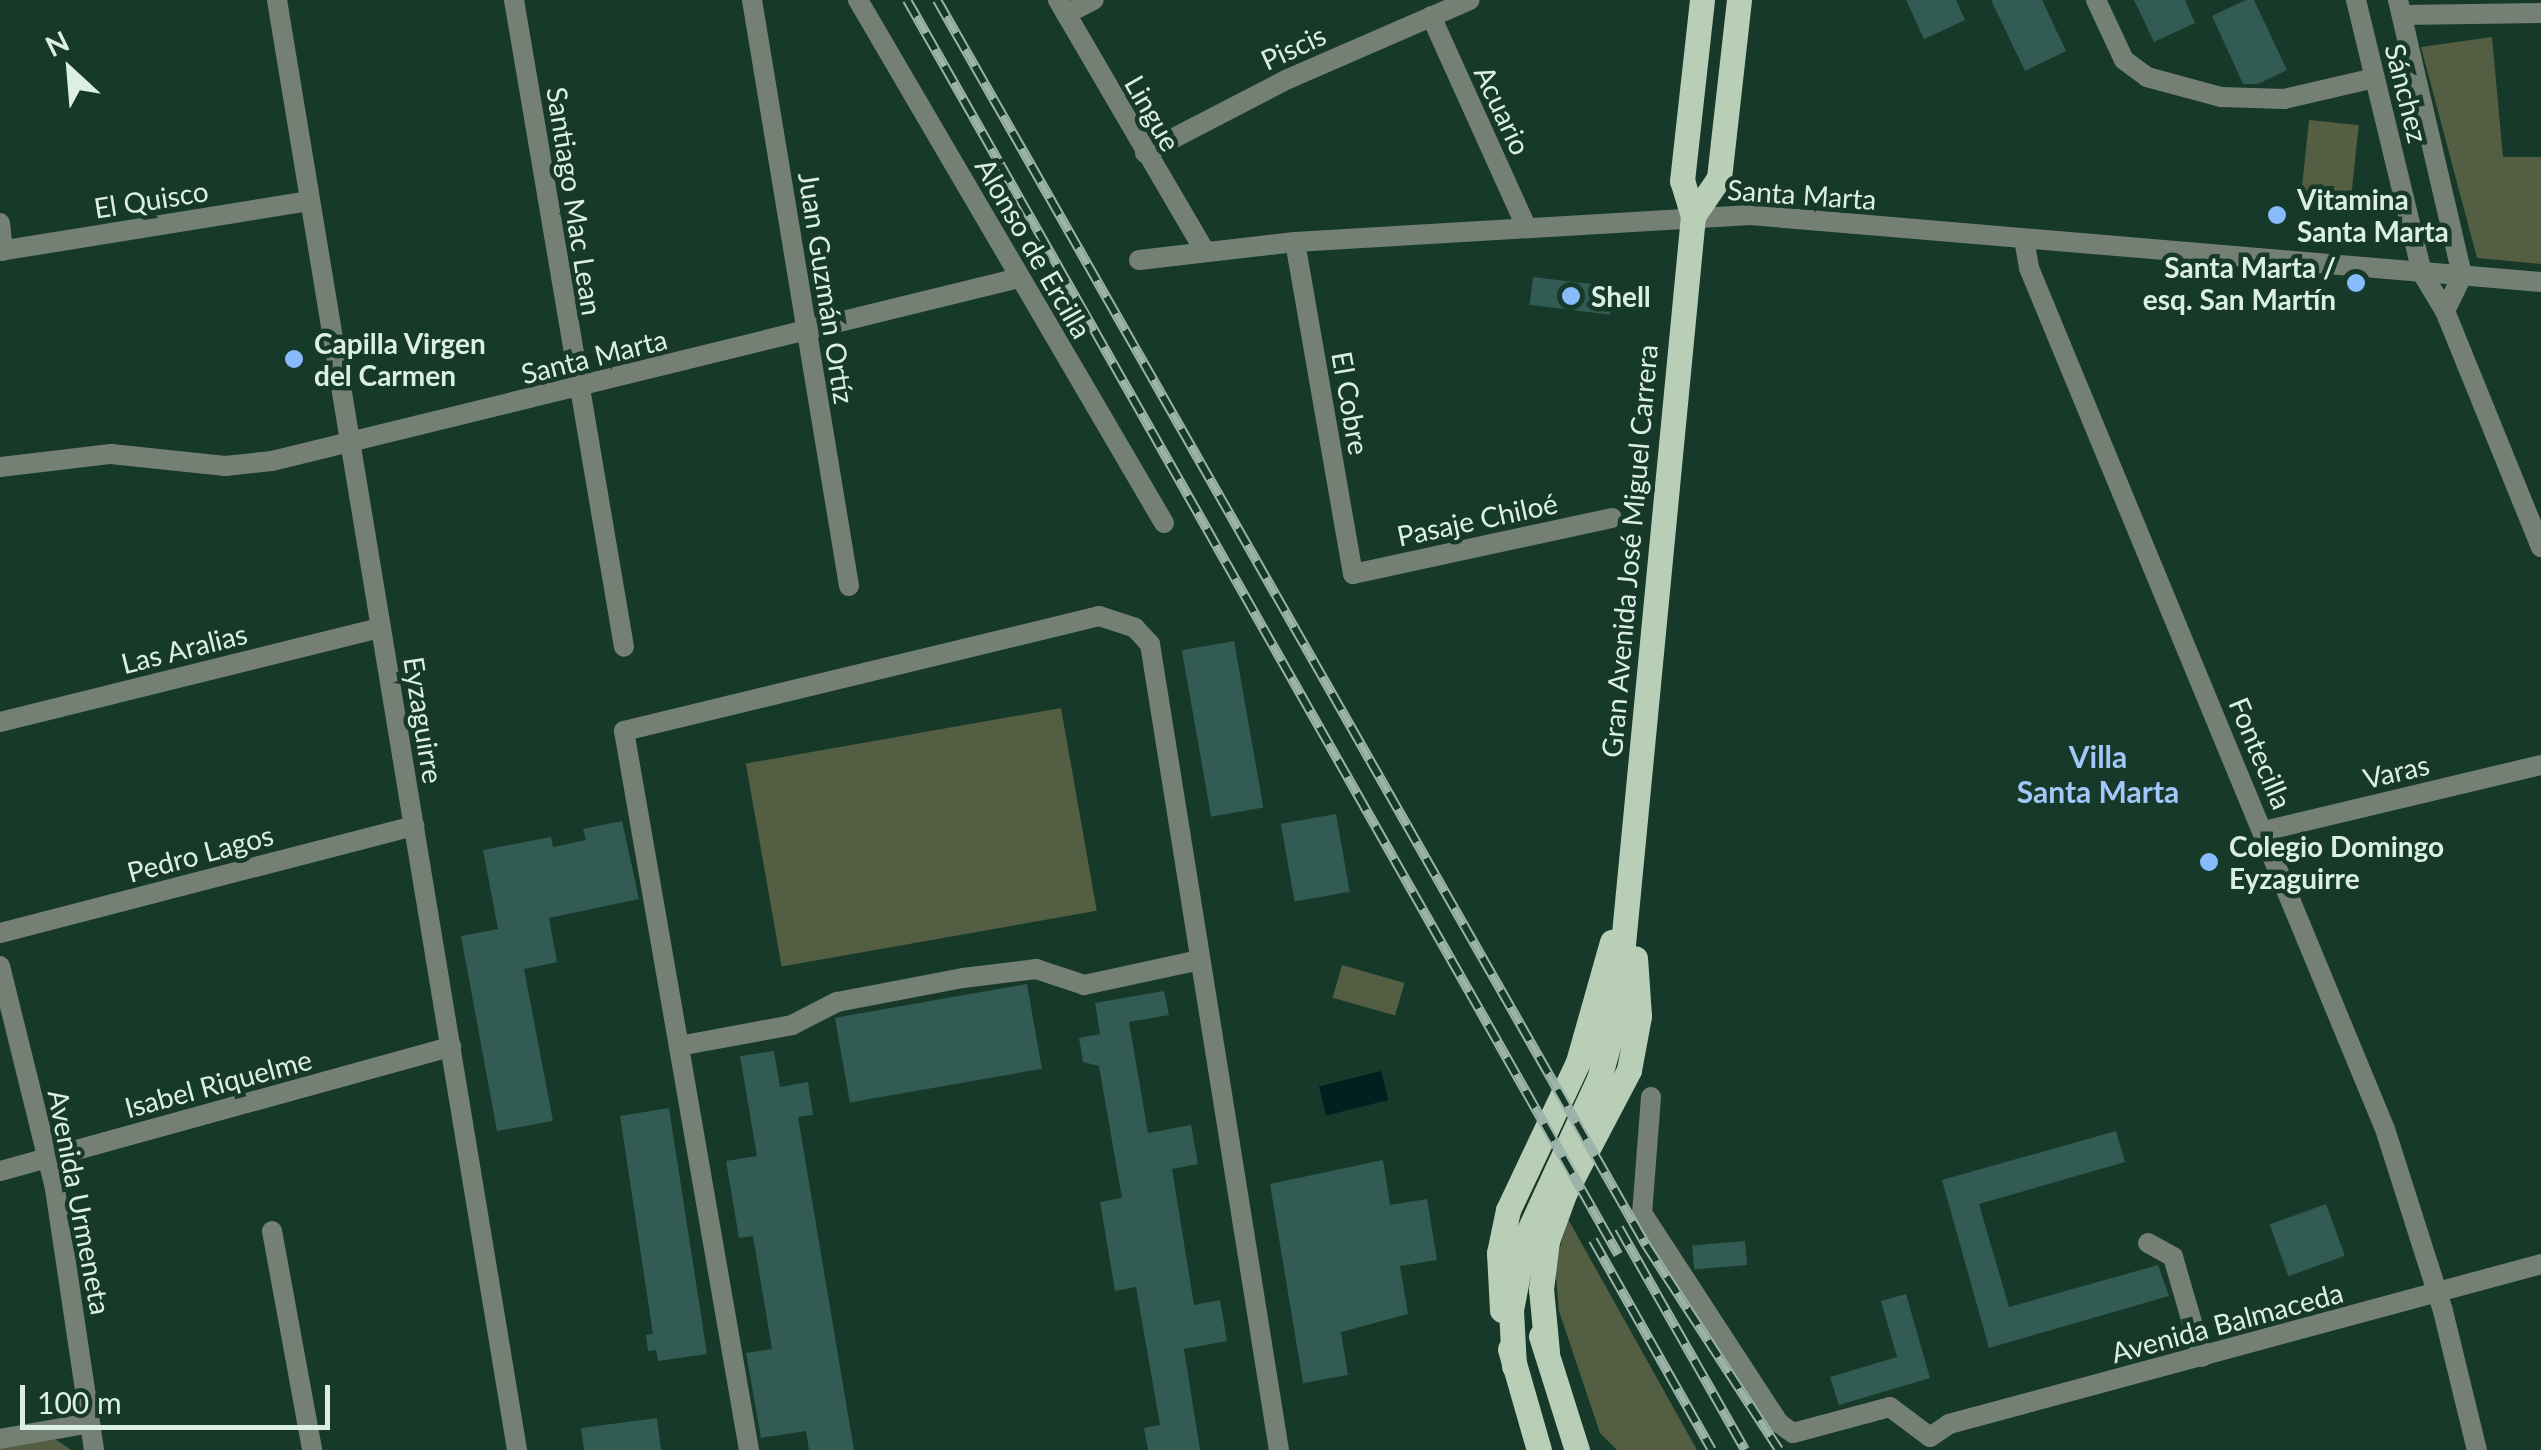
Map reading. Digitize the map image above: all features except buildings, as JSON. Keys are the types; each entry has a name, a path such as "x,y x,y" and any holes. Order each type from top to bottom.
{"main road":[{"name":"Gran Avenida José Miguel Carrera","path":"1514,1366 1511,1310 1524,1241 1612,1038 1693,216 1682,182 1702,0"},
{"name":"Gran Avenida José Miguel Carrera","path":"1693,216 1719,178 1739,0"},
{"name":"Gran Avenida José Miguel Carrera","path":"1546,1352 1541,1289 1551,1229 1614,1109 1637,1037 1628,892"},
{"name":"Gran Avenida José Miguel Carrera","path":"1539,1450 1514,1366 1498,1276 1502,1231 1524,1169 1578,1062 1628,892"},
{"name":"Gran Avenida José Miguel Carrera","path":"1524,1241 1533,1313 1580,1444"}],"street":[{"name":"Eyzaguirre","path":"277,0 517,1450"},
{"name":"Santiago Mac Lean","path":"514,0 624,647"},
{"name":"Juan Guzmán Ortíz","path":"752,0 848,586"},
{"name":"Alonso de Ercilla","path":"858,0 1164,523"},
{"path":"1062,7 1094,0"},
{"name":"Piscis","path":"1145,153 1470,0"},
{"path":"2096,0 2124,60 2147,77 2221,97 2284,99 2375,78"},
{"name":"Sánchez","path":"2356,0 2422,273 2445,311 2541,548"},
{"name":"Lingue","path":"1062,7 1204,250"},
{"path":"2400,7 2541,12"},
{"name":"Sánchez","path":"2400,7 2462,276"},
{"name":"Acuario","path":"1430,16 1526,226"},
{"name":"El Quisco","path":"1,251 310,201"},
{"name":"Santa Marta","path":"1139,260 1295,242 1693,216 2541,282"},
{"path":"0,222 1,251"},
{"name":"Fontecilla","path":"2024,239 2029,268 2385,1129 2438,1292 2477,1450"},
{"name":"El Cobre","path":"1295,242 1353,574"},
{"path":"2445,311 2462,276"},
{"name":"Santa Marta","path":"0,467 111,454 248,465 578,389 1019,278"},
{"name":"Pasaje Chiloé","path":"1353,574 1612,518"},
{"path":"749,1450 624,731 1100,616 1135,628 1150,644 1279,1450"},
{"name":"Las Aralias","path":"0,722 381,628"},
{"name":"Varas","path":"2264,831 2541,765"},
{"name":"Pedro Lagos","path":"0,933 414,826"},
{"path":"679,1046 792,1025 837,1002 963,978 1036,969 1084,985 1200,960"},
{"name":"Avenida Urmeneta","path":"0,966 48,1158 94,1450"},
{"name":"Isabel Riquelme","path":"0,1172 450,1048"},
{"path":"1651,1097 1642,1213 1779,1424 1792,1432 1890,1408 1930,1443"},
{"path":"272,1231 312,1450"},
{"path":"2148,1244 2172,1257 2202,1358"},
{"name":"Avenida Balmaceda","path":"1930,1443 1949,1424 2541,1264"},
{"path":"0,1439 90,1424"}],"green space":[{"path":"2492,37 2503,157 2541,157 2541,264 2477,258 2421,47"},
{"path":"2309,120 2359,125 2351,202 2301,197"},
{"path":"1061,708 1097,911 782,966 746,764"},
{"path":"1342,965 1404,983 1395,1016 1333,998"},
{"path":"1568,1219 1697,1450 1617,1450 1600,1433 1559,1311 1555,1265"},
{"path":"55,1439 71,1450 0,1450 0,1449"}],"water":[{"path":"1381,1071 1388,1100 1326,1116 1319,1086"}],"railway":[{"path":"907,0 1618,1254"},
{"path":"937,0 1646,1245 1779,1450"},
{"path":"1619,1228 1745,1450"},
{"path":"1593,1240 1712,1450"}],"place":[{"name":"Vitamina Santa Marta","path":"2277,215"},
{"name":"Santa Marta / esq. San Martín","path":"2356,283"},
{"name":"Shell","path":"1571,296"},
{"name":"Capilla Virgen del Carmen","path":"294,359"},
{"name":"Colegio Domingo Eyzaguirre","path":"2209,862"}],"district":[{"name":"Villa Santa Marta","path":"2098,773"}]}
